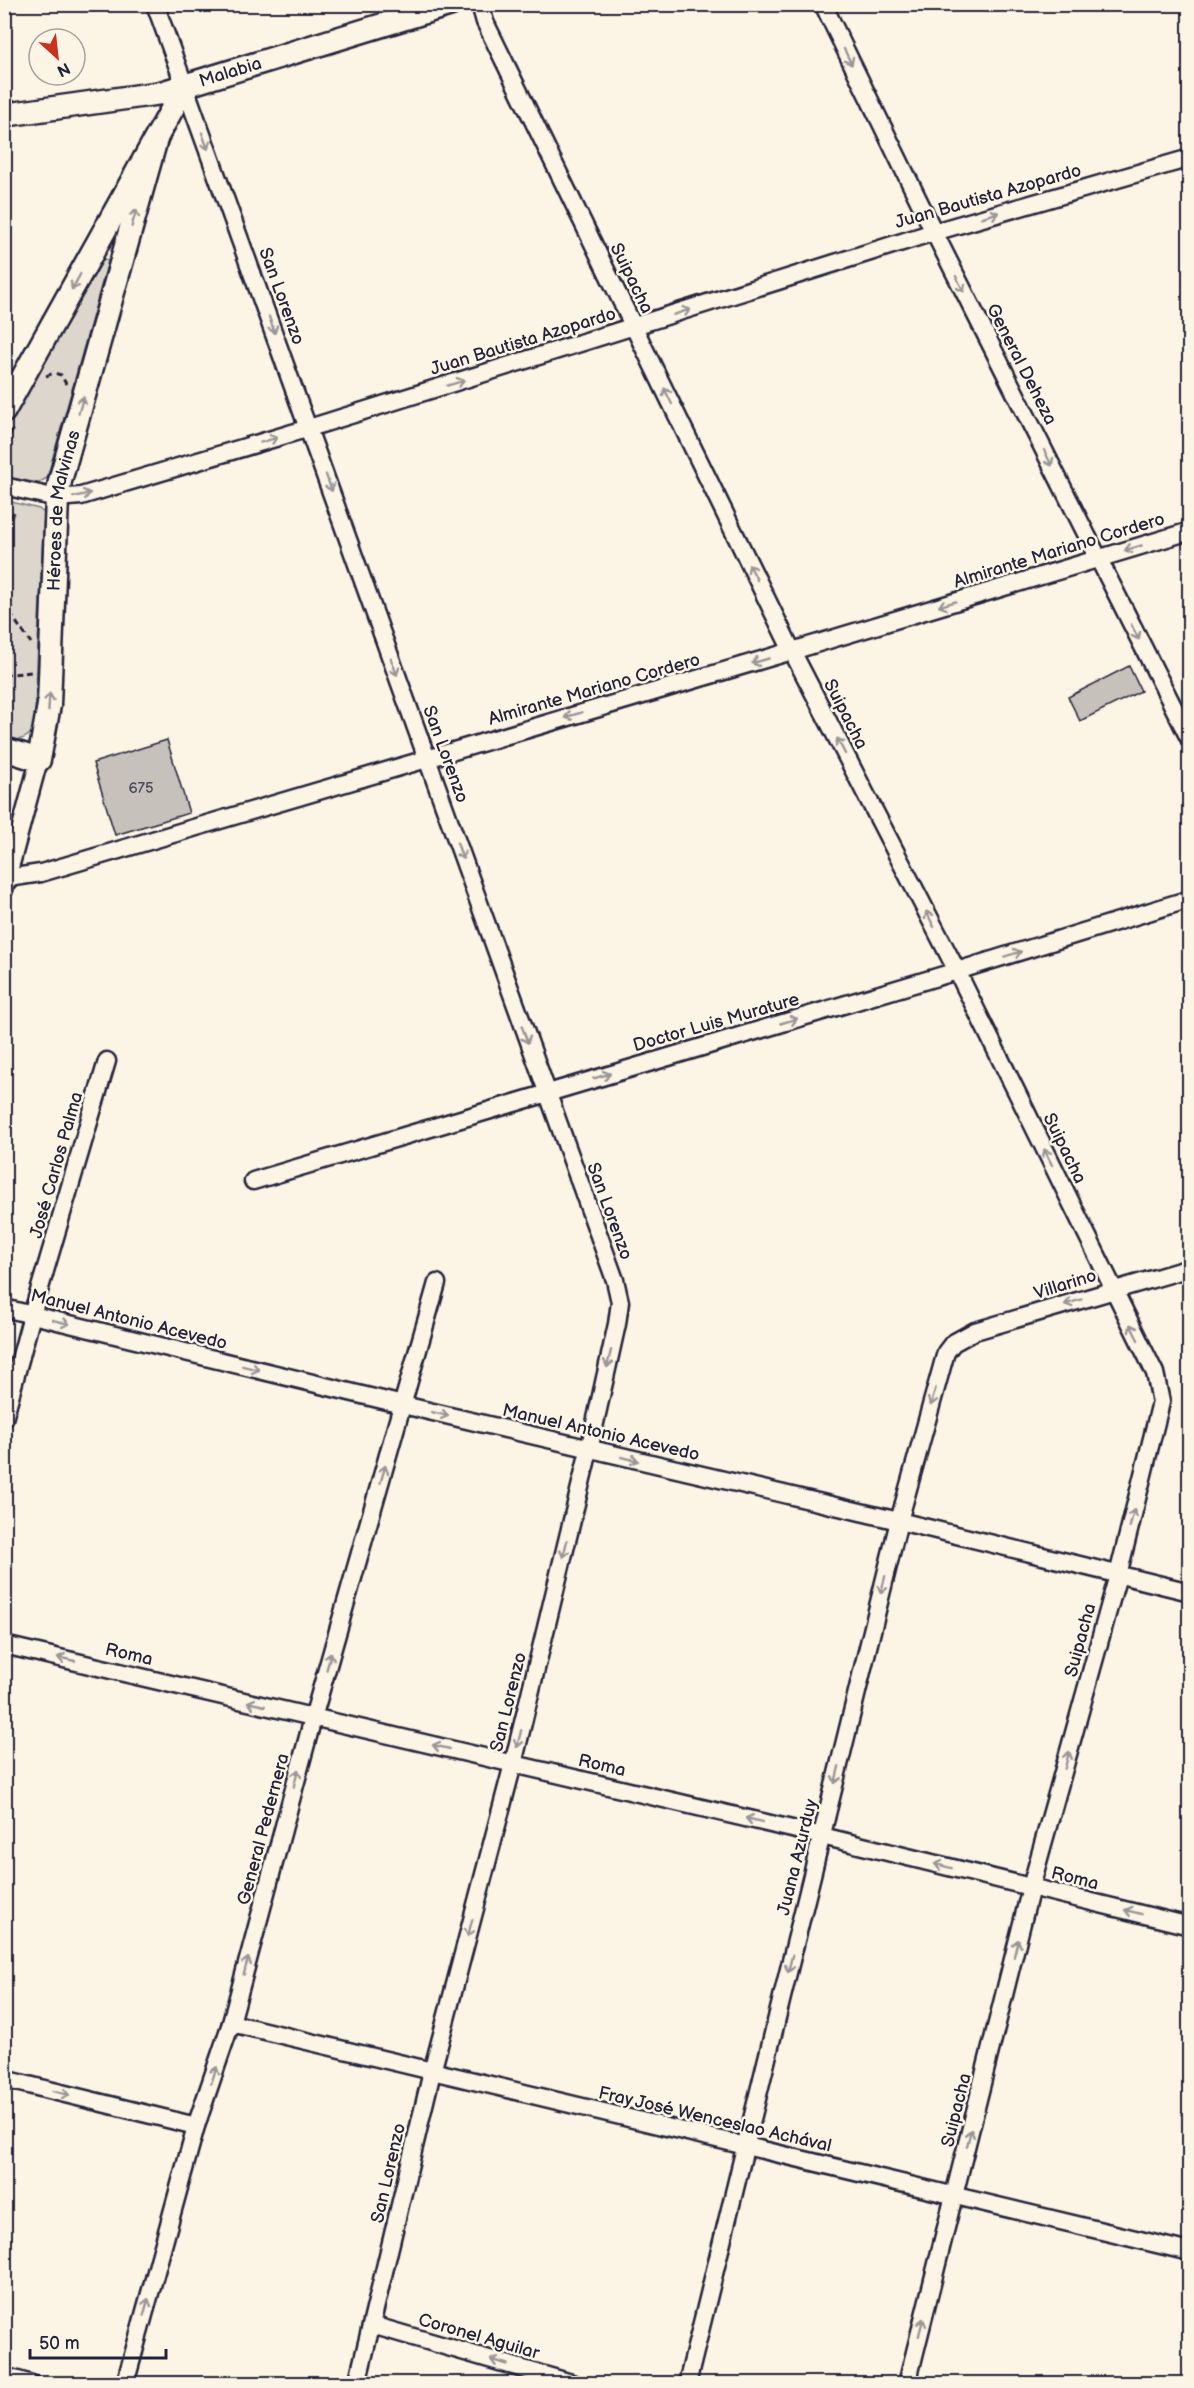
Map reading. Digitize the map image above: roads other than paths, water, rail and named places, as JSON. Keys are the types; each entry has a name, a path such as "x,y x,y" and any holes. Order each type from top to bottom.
{"street":[{"name":"San Lorenzo","path":"155,4 615,1280 620,1302 618,1323 589,1450 513,1764 432,2072 357,2384"},
{"name":"Malabia","path":"4,115 143,96 185,86 451,4"},
{"name":"Suipacha","path":"480,4 486,22 792,651 957,971 1155,1373 1161,1402 1118,1575 1031,1887 907,2384"},
{"name":"General Deheza","path":"823,4 934,231 1190,740"},
{"name":"Héroes de Malvinas","path":"10,418 185,86"},
{"name":"Héroes de Malvinas","path":"6,884 39,760 48,715 57,498 156,139"},
{"name":"Juan Bautista Azopardo","path":"4,486 57,498 81,496 309,428 934,231 1190,158"},
{"name":"Almirante Mariano Cordero","path":"6,884 1190,531"},
{"path":"4,749 39,760"},
{"name":"Doctor Luis Murature","path":"254,1181 1190,899"},
{"name":"José Carlos Palma","path":"4,1419 32,1315 107,1061"},
{"name":"Villarino","path":"953,1343 975,1331 1190,1268"},
{"name":"General Pedernera","path":"125,2384 196,2126 231,2023 313,1718 437,1283"},
{"name":"Manuel Antonio Acevedo","path":"4,1308 403,1406 899,1521 1190,1592"},
{"name":"Juana Azurduy","path":"687,2384 899,1521 943,1361 953,1343"},
{"name":"Roma","path":"4,1645 822,1836 1190,1926"},
{"name":"Fray José Wenceslao Achával","path":"231,2023 1190,2252"},
{"path":"4,2079 196,2126"},
{"name":"Coronel Aguilar","path":"372,2325 575,2384"},
{"path":"4,2376 32,2384"}]}
